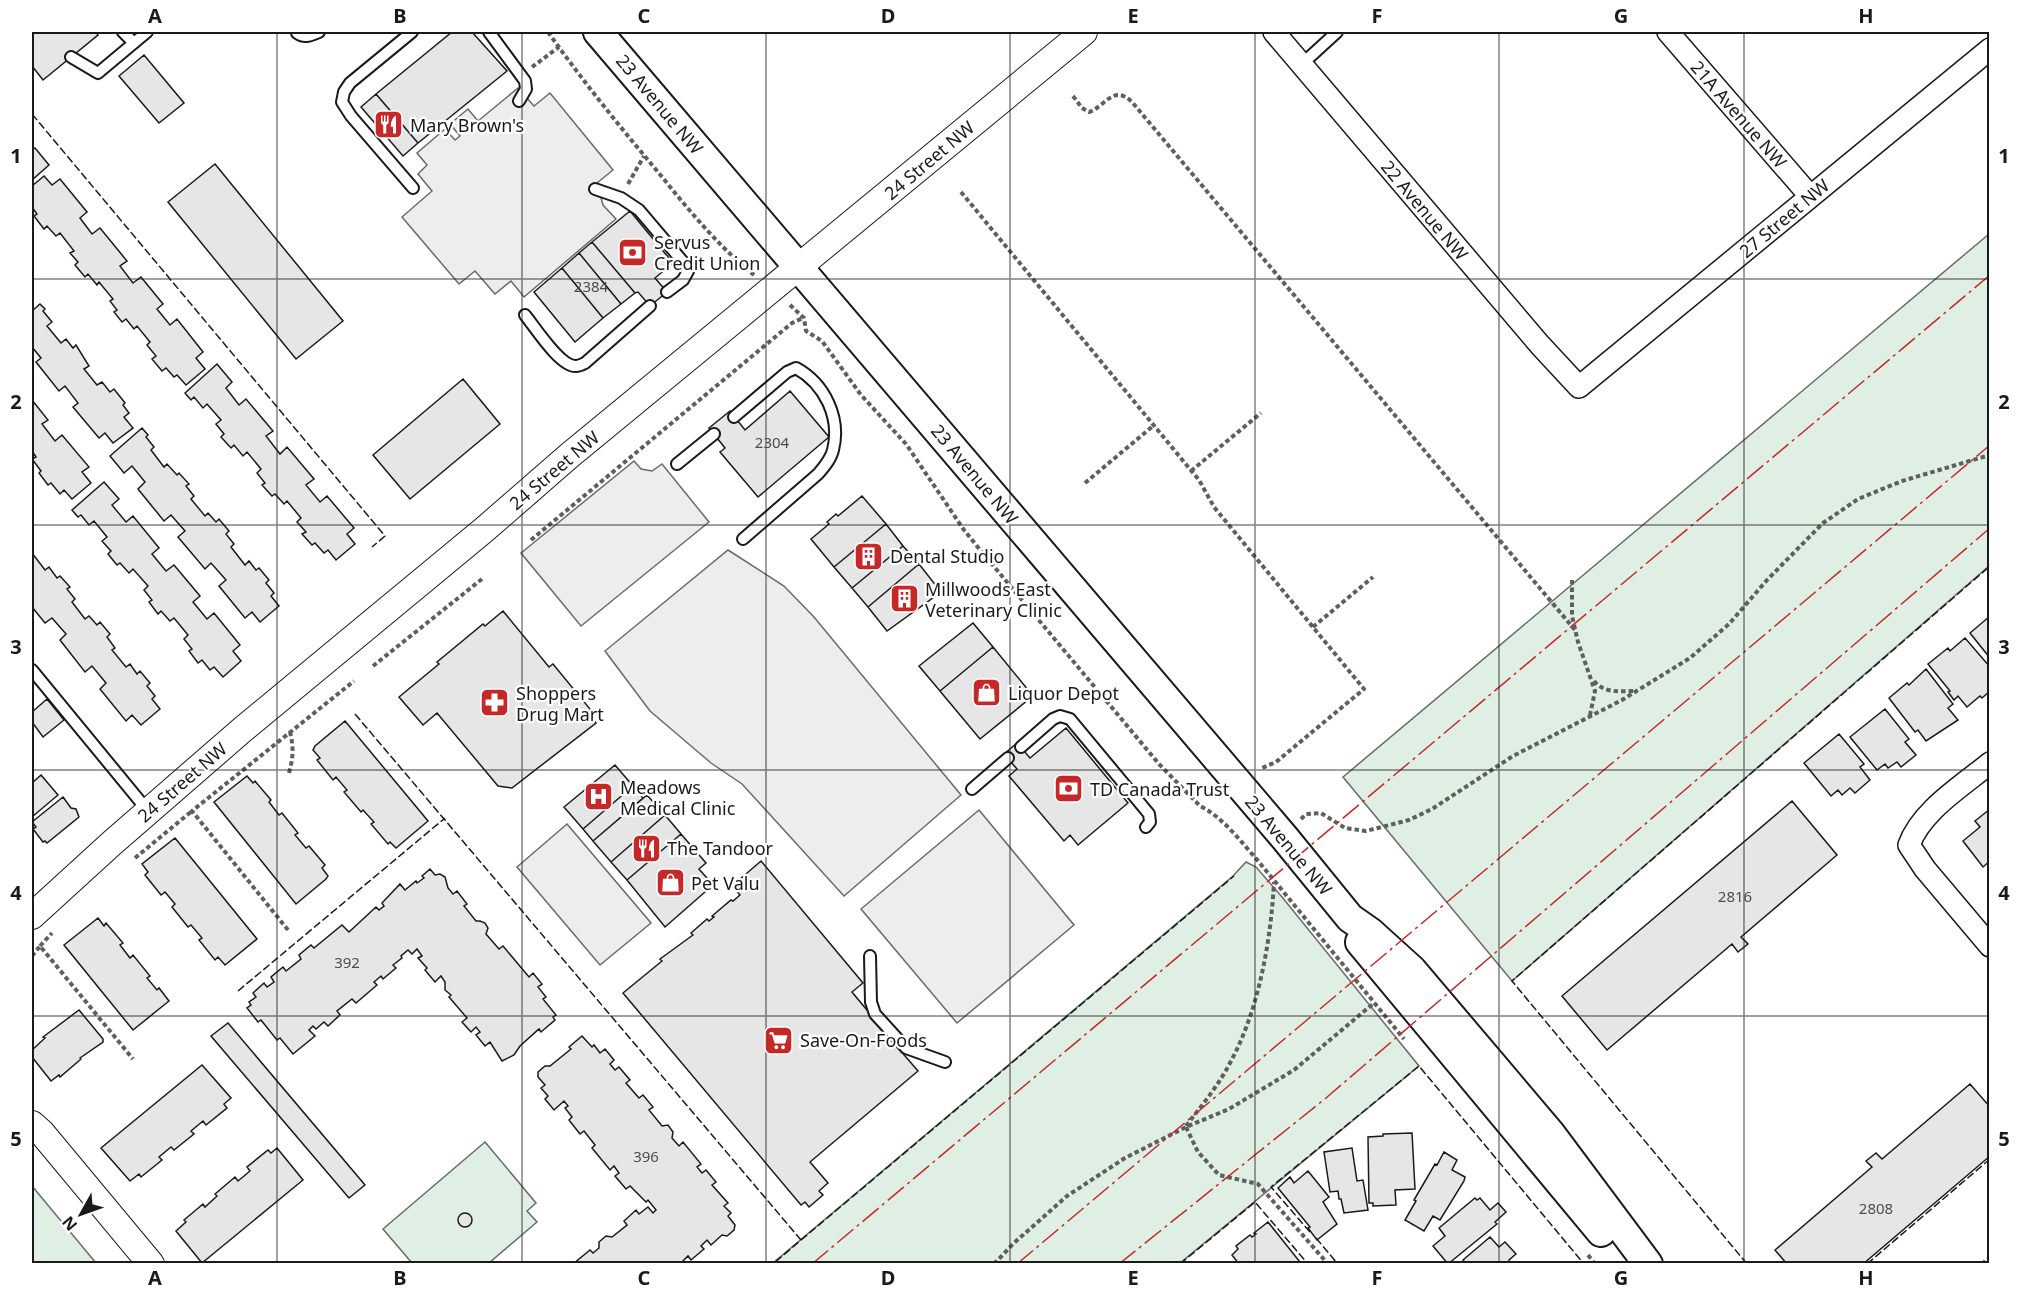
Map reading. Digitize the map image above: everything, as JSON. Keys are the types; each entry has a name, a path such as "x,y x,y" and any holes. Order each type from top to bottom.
{"main road":[{"name":"23 Avenue NW","path":"598,32 1284,837 1350,918 1370,932 1412,970 1551,1134 1648,1263"},
{"name":"23 Avenue NW","path":"1350,918 1355,935 1628,1263"}],"street":[{"name":"24 Street NW","path":"34,906 570,455 1084,32"},
{"name":"22 Avenue NW","path":"1274,32 1540,345 1579,387"},
{"name":"21A Avenue NW","path":"1668,32 1810,196"},
{"name":"27 Street NW","path":"1579,387 1989,49"},
{"path":"1989,763 1927,815 1914,830 1910,845 1925,869 1989,945"},
{"path":"32,1124 151,1263"}],"lane":[{"path":"125,32 134,43"},
{"path":"71,57 98,73 147,32"},
{"path":"297,33 304,37 319,32"},
{"path":"412,32 350,83 344,92 342,102 351,116 413,188"},
{"path":"489,32 525,81 526,89 519,101"},
{"path":"1301,64 1337,32"},
{"path":"595,189 621,198 639,210 684,263 688,271 683,280 667,292"},
{"path":"525,315 555,353 569,365 578,367 650,306"},
{"path":"734,417 787,372 796,368 805,373 829,403 835,420 833,449 828,462 818,474 743,539"},
{"path":"677,464 714,434"},
{"path":"32,670 148,812"},
{"path":"1021,747 1053,719 1060,716 1070,719 1149,814 1150,822 1146,827"},
{"path":"972,789 1008,758"},
{"path":"870,956 871,1002 875,1014 906,1048 945,1062"}],"path":[{"path":"548,32 644,156 710,235 743,267"},
{"path":"522,75 559,47"},
{"path":"1073,96 1082,108 1089,112 1115,95 1123,96 1132,102 1575,630"},
{"path":"621,198 644,156"},
{"path":"961,192 1202,484 1214,507 1365,689 1276,762 1262,768"},
{"path":"531,540 792,323 804,318 806,331 822,341 861,395 906,444 964,530 1039,621 1159,764 1200,806 1207,809 1237,837 1259,861 1374,1004 1294,1070 1229,1109 1186,1127 1125,1158 1067,1196 994,1263"},
{"path":"1191,471 1261,413"},
{"path":"1085,483 1154,426"},
{"path":"1306,814 1321,813 1346,828 1366,831 1408,820 1432,809 1513,756 1567,729 1690,658 1730,624 1767,580 1823,523 1858,499 1902,481 1989,455"},
{"path":"1313,627 1373,577"},
{"path":"373,666 482,579"},
{"path":"1572,580 1575,630 1595,691 1589,716"},
{"path":"132,860 354,681"},
{"path":"1593,681 1599,688 1611,691 1637,690"},
{"path":"289,773 293,757 290,732"},
{"path":"192,811 288,930"},
{"path":"1186,1127 1231,1062 1248,1021 1267,944 1273,911 1274,882"},
{"path":"32,956 40,946 133,1059"},
{"path":"1186,1127 1198,1152 1219,1175 1258,1184 1328,1263"},
{"path":"1982,1263 1989,1257"}],"green space":[{"path":"1989,234 1989,566 1512,981 1343,777"},
{"path":"1246,862 1256,867 1282,897 1419,1066 1180,1263 773,1263 1233,876"},
{"path":"485,1142 536,1203 527,1211 537,1222 489,1263 412,1263 383,1229"},
{"path":"32,1186 96,1263 32,1263"}],"shaded area":[{"path":"518,88 534,106 550,93 613,170 597,183 603,205 616,219 524,297 511,281 495,294 475,271 459,284 402,217 432,191 418,174 427,165 417,153 445,129 455,140 460,136 450,124 468,109 478,121"},
{"path":"634,461 641,469 652,471 662,464 709,522 581,626 521,553"},
{"path":"728,550 784,586 814,617 961,795 844,896 742,784 711,763 650,711 605,651"},
{"path":"979,810 1074,925 957,1023 861,909"},
{"path":"567,824 651,923 600,965 517,867"}],"building":[{"path":"32,32 96,32 98,35 43,80 32,66"},
{"path":"452,32 472,32 507,71 418,143 376,94"},
{"path":"144,55 184,103 159,123 119,76"},
{"name":"Mary Brown's","path":"376,94 418,143 403,156 361,107"},
{"path":"35,148 49,165 32,180 32,150"},
{"path":"215,164 343,321 296,359 168,202"},
{"path":"44,176 52,185 60,179 87,212 80,218 92,234 100,228 127,261 120,266 133,283 141,277 163,304 157,309 170,325 177,319 203,352 196,358 205,369 186,385 166,368 162,371 152,359 156,356 147,345 150,342 137,326 134,329 126,319 122,322 114,312 117,310 110,301 113,299 99,282 97,285 88,274 85,277 75,265 78,262 70,253 74,251 60,233 56,236 47,226 44,229 34,216 37,214 32,207 32,186"},
{"name":"Servus Credit Union","path":"630,211 673,263 655,278 667,292 650,306 638,292 635,293 592,242"},
{"path":"592,242 635,293 621,304 579,253"},
{"path":"579,253 621,304 603,318 562,268"},
{"path":"562,268 603,318 575,342 534,292"},
{"path":"40,304 52,322 47,326 61,343 66,339 73,348 76,345 89,366 84,369 97,385 102,382 110,392 114,389 125,403 123,405 129,413 124,417 133,428 113,443 105,433 99,438 73,407 78,403 65,386 59,391 36,362 41,358 32,347 32,311"},
{"path":"217,364 232,382 226,388 239,405 246,399 273,431 266,436 280,454 287,447 314,479 306,485 320,502 327,496 354,528 347,534 355,544 336,560 328,550 324,553 302,534 306,532 297,522 301,518 287,501 284,504 262,485 265,483 257,473 261,469 247,452 243,456 234,445 231,448 221,437 224,434 216,424 221,420 207,404 203,408 194,397 191,400 185,393"},
{"path":"463,379 500,424 410,499 373,455"},
{"path":"790,391 829,437 758,497 720,452 725,448 709,428 730,411 745,430"},
{"path":"32,400 48,420 42,424 55,441 62,435 89,467 82,472 91,483 72,499 64,490 60,494 51,483 48,485 32,459 36,457 32,451"},
{"path":"142,428 154,447 151,450 164,467 167,464 189,484 186,486 194,496 191,499 205,516 208,513 216,522 219,519 229,531 226,534 234,544 231,547 245,565 249,561 256,570 259,568 269,580 266,583 274,593 271,596 279,606 260,622 252,612 245,618 219,586 226,580 211,563 205,569 178,537 185,531 171,515 164,521 138,489 145,482 132,466 124,473 110,456"},
{"path":"104,482 119,499 112,505 126,522 133,516 159,548 152,554 166,571 174,565 200,596 193,602 207,619 214,613 240,645 233,651 241,661 223,677 214,667 210,670 202,660 198,663 189,651 192,649 184,639 188,635 174,618 170,621 161,611 158,614 149,602 152,600 144,590 148,586 133,569 129,573 120,563 117,565 108,554 111,551 102,541 107,537 94,521 89,525 81,515 78,517 72,510"},
{"path":"862,496 886,524 834,567 811,539 829,524 827,522 836,514 838,516"},
{"name":"Dental Studio","path":"886,524 903,546 852,588 834,567"},
{"path":"903,546 919,564 868,607 852,588"},
{"path":"32,553 45,570 49,567 57,578 60,576 70,587 67,589 75,599 72,602 85,619 89,616 97,625 100,622 110,634 107,637 115,648 112,650 126,667 130,664 137,674 140,671 150,683 147,686 155,696 152,699 160,709 141,725 132,715 126,721 100,689 106,683 92,666 85,672 60,640 66,634 52,618 45,623 32,607"},
{"name":"Millwoods East Veterinary Clinic","path":"919,564 941,592 887,631 868,607"},
{"name":"Shoppers Drug Mart","path":"503,611 549,667 553,664 590,709 588,713 596,723 512,788 498,786 437,713 423,725 399,697 439,664 437,662 483,624 485,626"},
{"path":"1990,616 1990,658 1970,633"},
{"path":"973,623 993,647 940,691 919,666"},
{"path":"1965,638 1990,667 1990,691 1967,707 1958,696 1954,700 1948,692 1950,691 1928,664 1948,648 1950,651"},
{"name":"Liquor Depot","path":"993,647 1033,696 980,739 940,691"},
{"path":"1926,669 1953,704 1948,708 1958,720 1926,741 1918,730 1915,732 1889,698 1907,683 1909,685"},
{"path":"47,699 64,720 43,737 32,722 32,712"},
{"path":"1885,709 1909,739 1905,742 1916,755 1901,767 1897,762 1888,768 1885,764 1877,770 1850,737"},
{"path":"345,721 428,821 396,848 390,842 388,844 371,824 374,822 363,810 361,812 344,792 347,790 336,777 333,780 317,760 320,758 313,750 315,746"},
{"name":"TD Canada Trust","path":"1066,728 1128,803 1078,845 1070,835 1064,841 1009,776 1017,769 1004,754 1017,743 1030,758"},
{"path":"1839,734 1864,764 1860,767 1870,780 1855,793 1850,788 1842,795 1838,790 1831,796 1804,763"},
{"name":"Meadows Medical Clinic","path":"615,765 633,786 583,829 564,807"},
{"path":"41,775 58,795 32,817 32,783"},
{"path":"247,776 253,783 255,781 271,800 269,802 279,815 282,813 298,833 295,835 306,848 309,846 325,865 322,868 328,876 326,879 296,904 214,802"},
{"path":"633,786 643,798 593,841 583,829"},
{"path":"647,795 665,815 611,862 593,841"},
{"path":"63,797 71,808 76,809 79,817 47,843 43,842 33,829 36,827 32,822"},
{"path":"1792,801 1837,855 1741,937 1748,944 1738,952 1732,944 1607,1050 1562,996"},
{"path":"1990,809 1990,861 1983,867 1963,841 1980,827 1975,821"},
{"name":"The Tandoor","path":"665,815 681,834 627,880 611,862"},
{"name":"Pet Valu","path":"681,834 706,863 699,869 713,885 665,927 627,880"},
{"path":"175,838 257,939 225,965 218,957 215,960 199,940 202,938 191,925 188,927 172,907 175,904 165,892 161,895 145,875 148,872 142,864"},
{"name":"Save-On-Foods","path":"761,861 863,983 852,992 886,1033 901,1047 899,1049 918,1071 810,1162 828,1183 819,1191 823,1195 809,1207 805,1202 801,1205 623,993 662,961 660,959 693,935 691,933 707,919 709,921 731,900 733,901 740,895 732,886"},
{"path":"430,869 435,875 440,874 445,877 448,888 453,894 457,891 467,904 464,906 476,921 485,923 488,928 486,934 499,949 503,946 529,977 533,973 542,984 538,987 546,997 543,999 556,1015 553,1017 555,1020 541,1032 539,1029 520,1046 514,1055 502,1061 490,1042 485,1046 476,1035 480,1032 476,1027 471,1032 462,1022 467,1018 449,997 451,995 445,990 445,982 441,976 435,982 418,958 422,956 417,949 412,954 408,950 393,965 396,968 383,979 381,976 374,982 377,985 356,1003 352,999 337,1011 340,1015 328,1026 324,1022 316,1029 313,1026 309,1030 315,1036 293,1054 280,1038 277,1040 261,1020 258,1022 247,1008 251,1005 249,1002 256,997 253,993 264,983 267,987 274,982 271,977 283,967 286,971 301,959 299,955 311,945 314,948 342,925 349,932 376,907 379,910 384,906 382,903 400,884 405,890 424,878 422,876"},
{"path":"98,918 104,926 106,923 123,943 120,945 130,958 133,955 150,976 147,978 169,1001 133,1030 64,945"},
{"path":"79,1010 103,1042 80,1058 60,1077 59,1075 51,1081 32,1057 32,1050 45,1038 43,1037"},
{"path":"228,1023 365,1185 349,1198 211,1036"},
{"path":"582,1036 600,1053 605,1049 614,1060 610,1064 615,1070 619,1067 630,1080 626,1083 639,1098 643,1095 653,1107 649,1110 662,1126 668,1125 673,1132 672,1138 679,1146 683,1142 701,1164 697,1167 702,1173 706,1170 716,1182 712,1185 728,1203 724,1206 731,1213 728,1216 735,1225 734,1230 727,1236 722,1235 711,1245 707,1240 701,1246 704,1249 691,1260 688,1256 680,1264 573,1264 590,1250 593,1253 599,1248 599,1242 606,1236 612,1237 627,1225 624,1221 636,1210 639,1214 648,1207 653,1213 656,1210 648,1200 646,1202 630,1186 626,1189 615,1176 619,1173 614,1166 610,1170 592,1148 595,1145 584,1131 580,1134 569,1120 572,1117 565,1108 568,1106 564,1101 554,1110 545,1099 548,1096 541,1088 545,1085 538,1077 538,1072 545,1066 550,1066 571,1049 569,1047"},
{"path":"202,1065 231,1098 224,1104 227,1108 206,1125 203,1121 191,1131 194,1134 174,1150 171,1147 159,1157 162,1160 141,1177 139,1174 130,1181 101,1148"},
{"path":"1970,1084 1990,1107 1990,1156 1863,1264 1787,1264 1775,1250 1872,1167 1866,1161 1876,1153 1882,1159"},
{"path":"1412,1133 1415,1189 1395,1190 1396,1205 1373,1206 1373,1203 1369,1203 1368,1137"},
{"path":"277,1148 303,1180 202,1263 176,1231 186,1222 184,1220 203,1204 205,1207 217,1196 215,1194 235,1177 238,1181 250,1171 247,1167 268,1150 271,1153"},
{"path":"1352,1148 1357,1181 1363,1180 1368,1210 1344,1213 1338,1191 1330,1192 1324,1152"},
{"path":"1444,1152 1457,1160 1452,1170 1465,1177 1464,1181 1440,1220 1433,1216 1424,1231 1405,1220 1416,1201 1414,1200"},
{"path":"1308,1171 1329,1197 1323,1202 1337,1224 1317,1240 1308,1228 1310,1227 1278,1188 1290,1177 1294,1183"},
{"path":"1475,1198 1477,1200 1480,1198 1490,1210 1498,1203 1506,1212 1495,1222 1497,1224 1448,1264 1433,1246 1445,1236 1439,1228"},
{"path":"462,1213 468,1213 472,1220 468,1227 462,1227 458,1223 458,1217"},
{"path":"1268,1222 1300,1262 1297,1264 1239,1264 1232,1255 1238,1249 1236,1246 1250,1235 1252,1237 1256,1234 1254,1233"},
{"path":"1490,1237 1499,1247 1505,1242 1516,1254 1508,1264 1467,1264 1463,1260"}],"fence":[{"path":"32,114 385,536 372,547"},
{"path":"1747,1264 1512,981 1990,566"},
{"path":"355,714 801,1240 773,1264"},
{"path":"238,991 445,818"},
{"path":"801,1240 1234,876"},
{"path":"1310,1232 1271,1187 1419,1066 1584,1264"},
{"path":"1867,1264 1990,1159"},
{"path":"1180,1264 1255,1202 1308,1264"},
{"path":"1316,1238 1337,1263"}],"power":[{"path":"812,1264 1990,275"},
{"path":"1017,1264 1990,445"},
{"path":"1119,1264 1326,1098 1990,528"}],"place":[{"name":"Mary Brown's","path":"389,125"},
{"name":"Servus Credit Union","path":"633,252"},
{"name":"Dental Studio","path":"869,556"},
{"name":"Millwoods East Veterinary Clinic","path":"904,599"},
{"name":"Liquor Depot","path":"987,693"},
{"name":"Shoppers Drug Mart","path":"495,703"},
{"name":"TD Canada Trust","path":"1069,789"},
{"name":"Meadows Medical Clinic","path":"599,797"},
{"name":"The Tandoor","path":"646,848"},
{"name":"Pet Valu","path":"670,883"},
{"name":"Save-On-Foods","path":"779,1040"}]}
